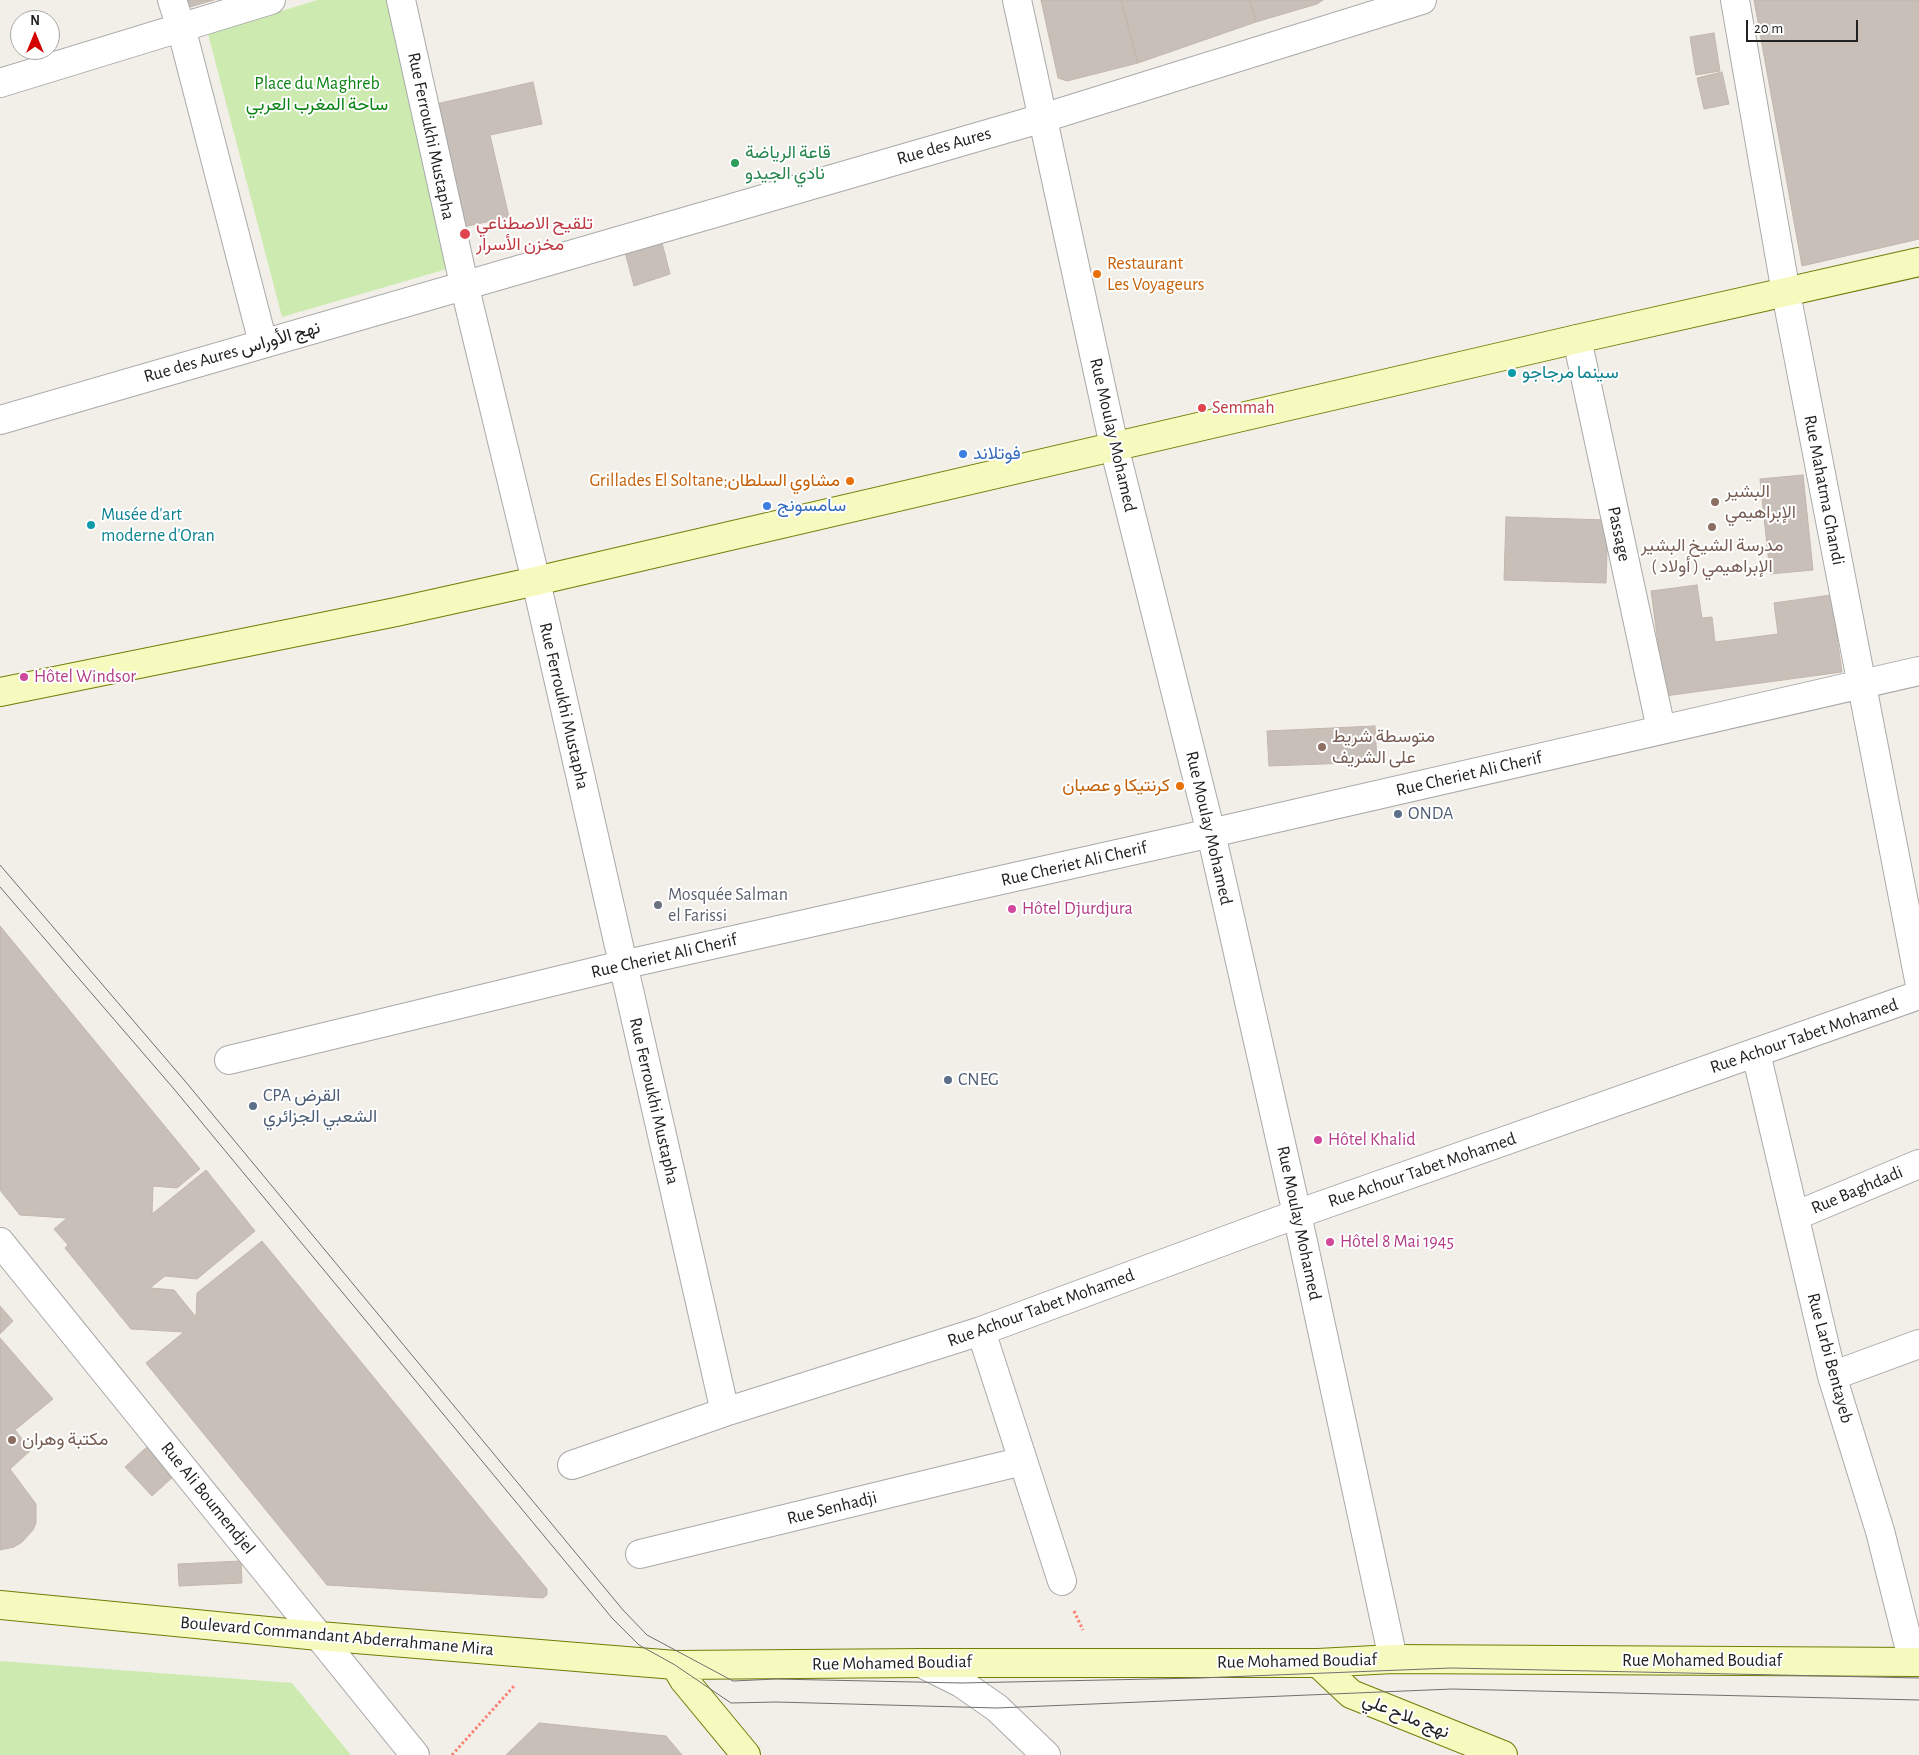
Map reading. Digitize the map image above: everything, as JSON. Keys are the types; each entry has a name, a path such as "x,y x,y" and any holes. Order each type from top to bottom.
{"main road":[{"path":"0,692 396,612 536,581 1576,339 1919,262"},
{"name":"Boulevard Commandant Abderrahmane Mira","path":"0,1605 319,1636 675,1665"},
{"name":"Rue Mohamed Boudiaf","path":"675,1665 1318,1663 1393,1659 1916,1662"},
{"name":"نهج ملاح علي","path":"1318,1663 1351,1694 1503,1755"},
{"path":"675,1665 684,1680 746,1755"}],"street":[{"path":"172,0 181,27 263,343"},
{"path":"0,83 271,0"},
{"name":"Rue Ferroukhi Mustapha","path":"401,0 464,284 536,581 725,1412"},
{"name":"Rue Moulay Mohamed","path":"1018,0 1114,446 1212,834 1297,1214 1393,1659"},
{"name":"Rue des Aures","path":"464,284 1043,118 1422,0"},
{"name":"Rue Mahatma Ghandi","path":"1735,0 1786,293 1919,980"},
{"name":"Rue des Aures نهج الأوراس","path":"0,420 464,284"},
{"name":"Passage","path":"1576,339 1661,729"},
{"name":"Rue Cheriet Ali Cherif","path":"230,1060 622,965 1212,834 1919,670"},
{"name":"Rue Achour Tabet Mohamed","path":"572,1465 725,1412 981,1331 1297,1214 1919,995"},
{"name":"Rue Larbi Bentayeb","path":"1756,1053 1832,1376 1880,1531 1916,1662"},
{"name":"Rue Baghdadi","path":"1795,1216 1919,1164"},
{"name":"Rue Ali Boumendjel","path":"0,1242 415,1755"},
{"path":"981,1331 1062,1581"},
{"path":"1832,1376 1919,1344"},
{"name":"Rue Senhadji","path":"640,1554 1023,1461"},
{"path":"920,1663 961,1682 997,1708 1046,1755"}],"path":[{"path":"452,1755 521,1679 547,1654"}],"green space":[{"name":"Place du Maghreb ساحة المغرب العربي","path":"317,0 388,0 447,269 282,317 208,34"},
{"path":"0,1661 292,1683 351,1755 0,1755"}],"building":[{"path":"180,0 214,0 183,9"},
{"path":"1041,0 1121,0 1138,63 1067,81 1058,78"},
{"path":"1121,0 1250,0 1256,22 1138,63"},
{"path":"1250,0 1323,0 1317,4 1256,22"},
{"path":"1754,0 1919,0 1919,239 1802,266"},
{"path":"1714,33 1720,71 1696,75 1690,37"},
{"path":"1722,72 1729,104 1704,109 1697,78"},
{"path":"533,82 542,124 490,135 509,217 450,230 423,107"},
{"path":"659,231 670,274 634,286 622,241"},
{"path":"1803,475 1813,570 1770,574 1760,479"},
{"path":"1506,517 1608,520 1606,583 1504,580"},
{"path":"1697,585 1702,618 1712,617 1715,642 1778,634 1774,603 1831,595 1842,672 1665,696 1651,591"},
{"name":"متوسطة شريط على الشريف","path":"1375,726 1377,762 1269,766 1267,731"},
{"path":"0,926 200,1169 177,1188 153,1186 152,1214 206,1170 255,1231 197,1279 165,1276 150,1288 174,1290 196,1317 197,1293 262,1241 547,1589 547,1595 543,1598 327,1585 146,1363 184,1332 131,1329 65,1248 68,1245 54,1229 67,1218 20,1215 0,1190"},
{"path":"0,1306 13,1321 0,1334"},
{"name":"مكتبة وهران","path":"0,1338 53,1399 15,1430 31,1450 10,1469 36,1504 36,1523 33,1530 22,1542 14,1547 0,1550"},
{"path":"149,1445 175,1475 152,1496 125,1467"},
{"path":"241,1561 242,1583 179,1586 178,1564"},
{"path":"539,1723 666,1736 682,1755 506,1755"}],"tram line":[{"path":"0,865 185,1081 623,1610 647,1635 733,1681 776,1679 961,1683 1200,1678 1451,1668 1919,1678"},
{"path":"0,887 174,1089 612,1618 639,1645 675,1665 731,1703 776,1702 997,1708 1452,1689 1919,1700"}],"place":[{"name":"قاعة الرياضة نادي الجيدو","path":"735,163"},
{"name":"تلقيح الاصطناعي مخزن الأسرار","path":"465,234"},
{"name":"Restaurant Les Voyageurs","path":"1097,274"},
{"name":"سينما مرجاجو","path":"1512,373"},
{"name":"Semmah","path":"1202,408"},
{"name":"فوتلاند","path":"963,454"},
{"name":"Grillades El Soltane;مشاوي السلطان","path":"850,481"},
{"name":"البشير الإبراهيمي","path":"1715,502"},
{"name":"سامسونج","path":"767,506"},
{"name":"Musée d'art moderne d'Oran","path":"91,525"},
{"name":"مدرسة الشيخ البشير الإبراهيمي ( أولاد )","path":"1712,527"},
{"name":"Hôtel Windsor","path":"24,677"},
{"name":"متوسطة شريط على الشريف","path":"1322,747"},
{"name":"كرنتيكا و عصبان","path":"1180,786"},
{"name":"ONDA","path":"1398,814"},
{"name":"Mosquée Salman el Farissi","path":"658,905"},
{"name":"Hôtel Djurdjura","path":"1012,909"},
{"name":"CNEG","path":"948,1080"},
{"name":"CPA القرض الشعبي الجزائري","path":"253,1106"},
{"name":"Hôtel Khalid","path":"1318,1140"},
{"name":"Hôtel 8 Mai 1945","path":"1330,1242"},
{"name":"مكتبة وهران","path":"12,1440"}]}
